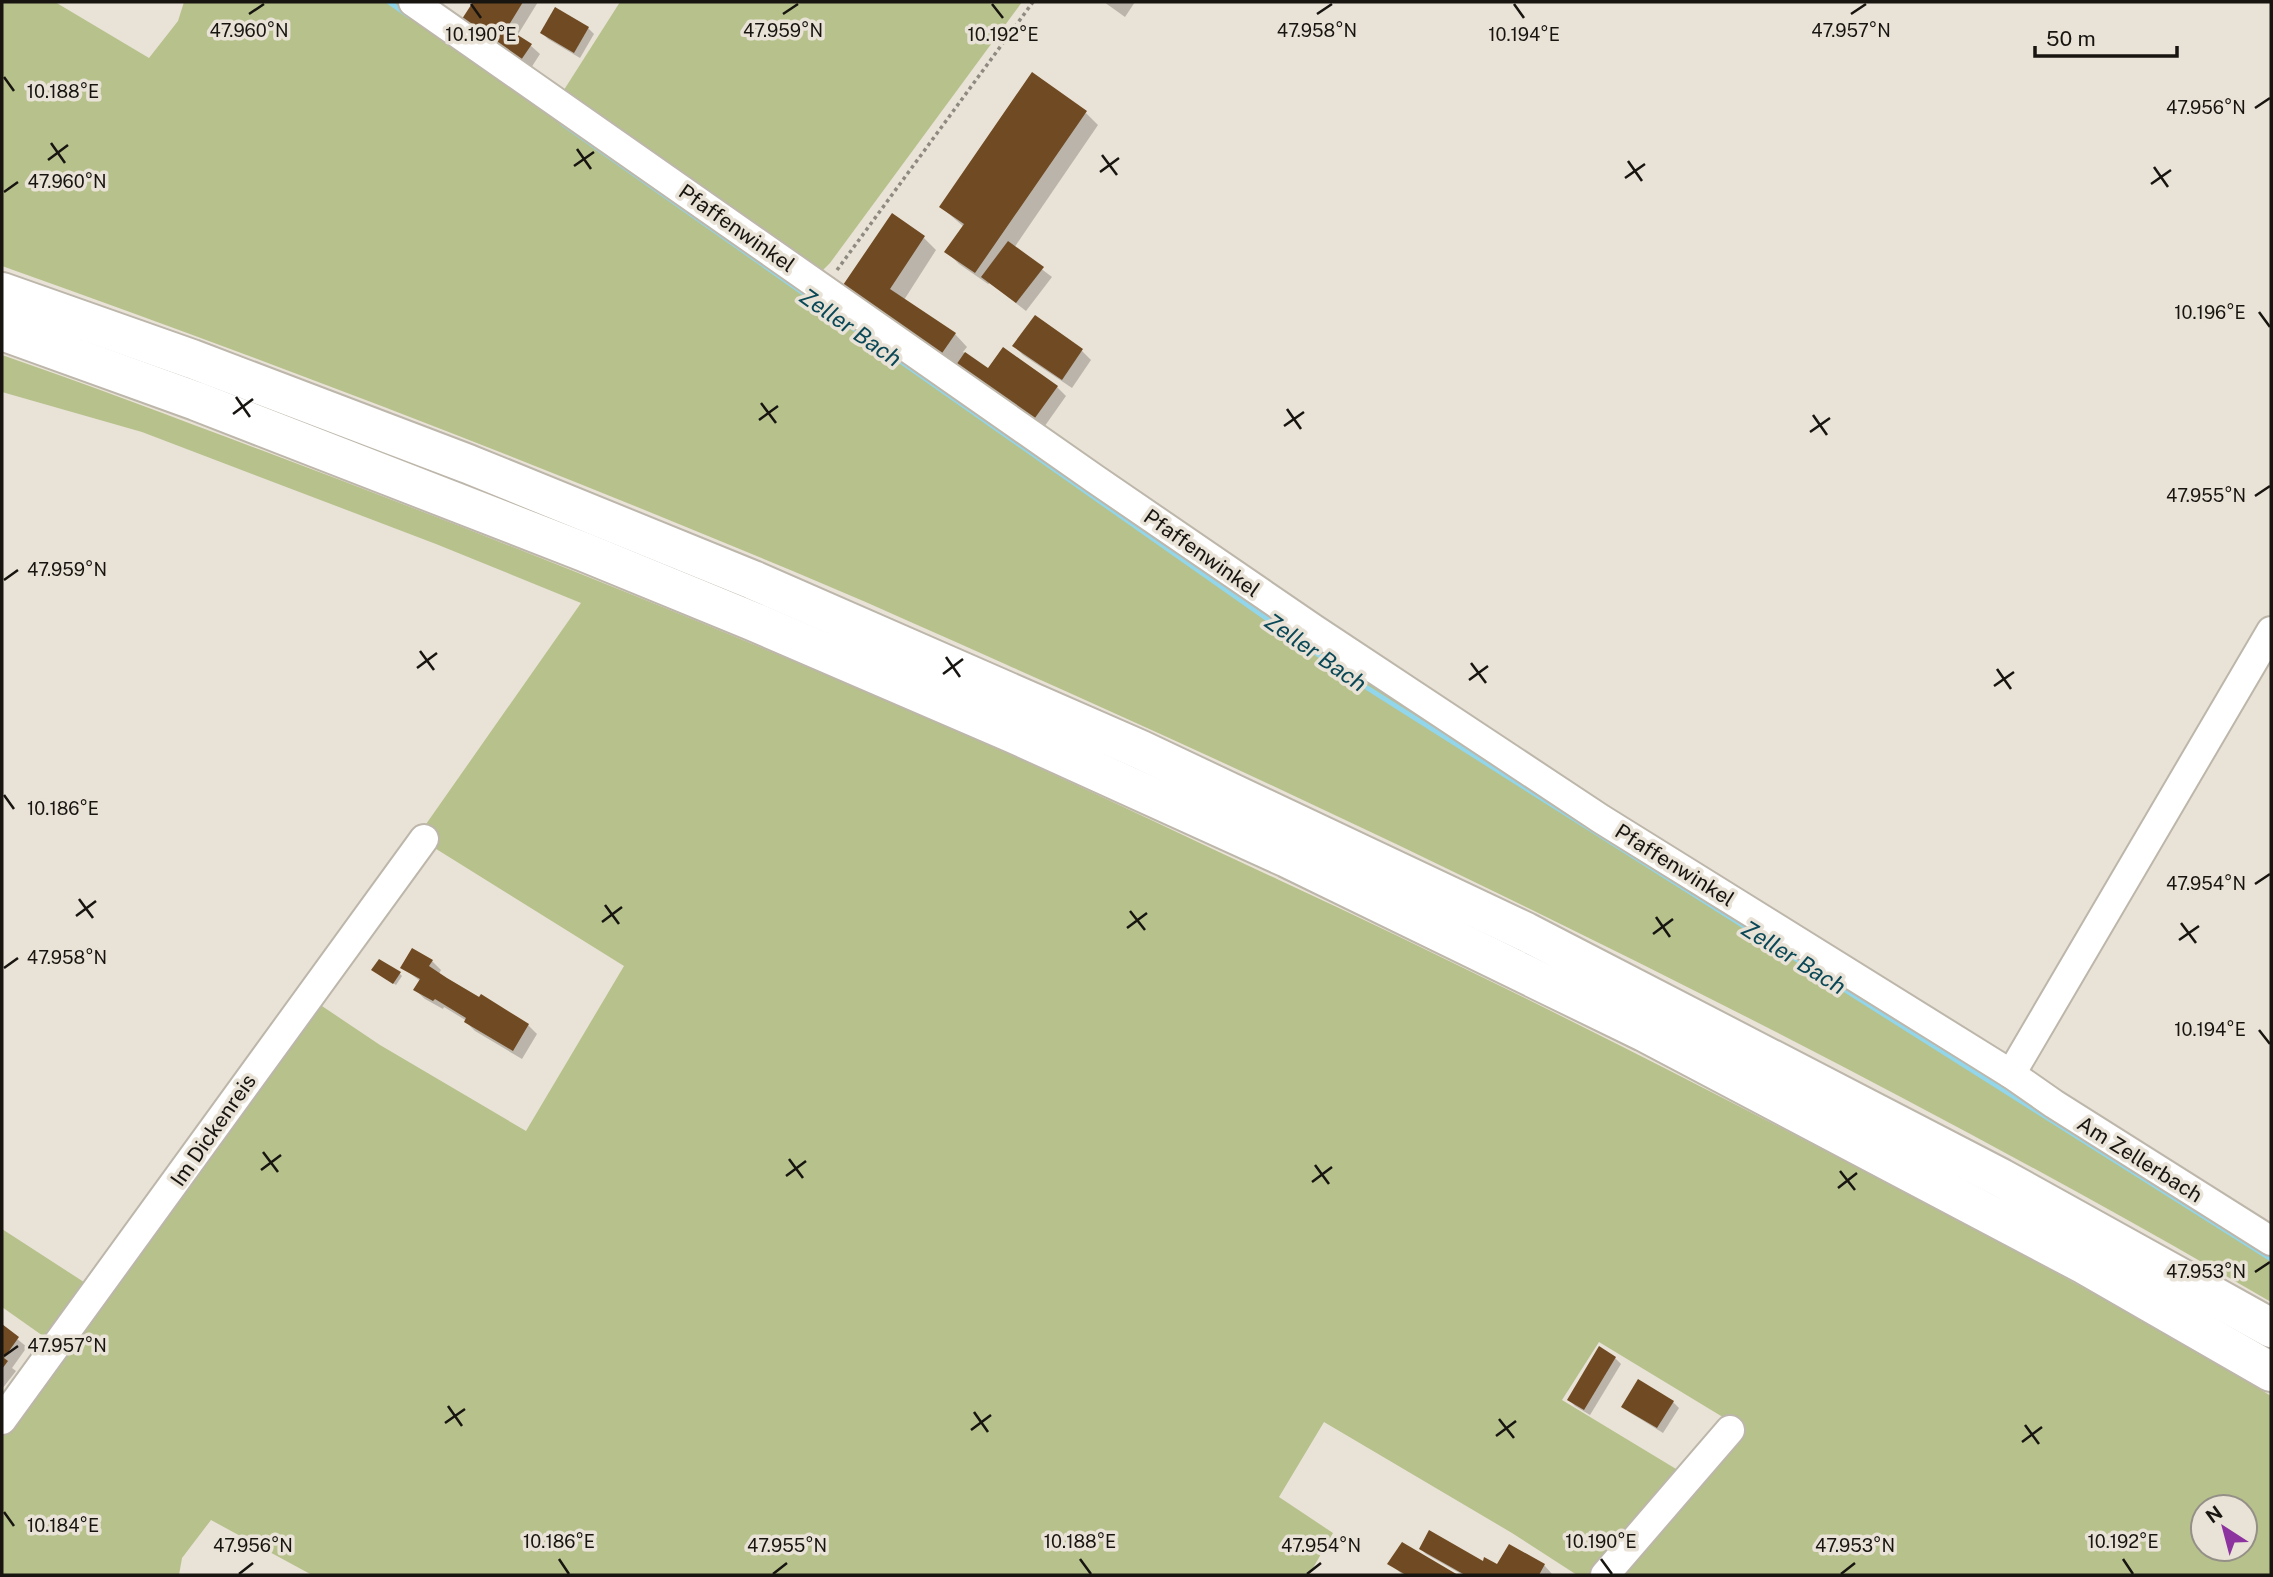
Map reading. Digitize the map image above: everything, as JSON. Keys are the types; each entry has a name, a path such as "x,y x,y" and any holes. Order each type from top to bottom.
{"highway":[{"path":"2,292 192,359 468,464 753,580 1141,750 1538,939 2001,1178 2271,1328"},
{"path":"2,331 196,401 609,562 1012,733 1287,858 1644,1032 2085,1265 2271,1372"}],"street":[{"name":"Pfaffenwinkel","path":"413,2 1238,578 1522,767 2011,1074"},
{"path":"2011,1074 2271,631"},
{"name":"Im Dickenreis","path":"2,1420 424,839"},
{"name":"Am Zellerbach","path":"2011,1074 2271,1241"},
{"path":"1605,1575 1730,1430"}],"path":[{"path":"823,288 1033,2"}],"green space":[{"path":"2,2 55,2 149,58 178,21 184,2 400,2 506,77 2271,1249 2271,1302 1996,1148 1716,1002 1398,845 1137,723 844,593 618,499 311,379 2,266"},
{"path":"620,2 1022,2 821,272 562,93"},
{"path":"2,355 354,485 630,594 813,669 1031,764 1427,950 1573,1022 2018,1252 2271,1396 2271,1575 1610,1575 1731,1422 1599,1342 1562,1400 1686,1475 1597,1575 1577,1575 1512,1533 1324,1422 1279,1497 1333,1533 1309,1575 312,1575 211,1520 182,1558 179,1575 2,1575 2,1429 313,1000 380,1045 526,1131 624,966 417,837 581,603 436,544 142,432 2,392"},
{"path":"2,1229 90,1286 53,1343 2,1307"}],"building":[{"path":"473,2 523,2 507,28 532,44 521,60 460,22"},
{"path":"555,7 589,27 574,53 540,33"},
{"path":"1032,72 1087,111 975,273 944,252 964,224 939,207"},
{"path":"892,213 925,236 890,289 956,333 940,356 841,288"},
{"path":"1008,241 1044,267 1016,303 981,277"},
{"path":"1035,315 1083,349 1062,380 1012,346"},
{"path":"1003,347 1058,386 1032,422 954,368 965,352 988,368"},
{"path":"412,948 433,960 429,966 447,978 479,997 481,994 529,1024 513,1051 464,1022 466,1018 435,999 433,1001 413,990 420,979 400,968"},
{"path":"379,959 401,972 393,984 371,970"},
{"path":"2,1324 19,1337 4,1358 8,1361 2,1369"},
{"path":"1599,1346 1616,1357 1584,1410 1567,1400"},
{"path":"1638,1379 1674,1401 1657,1428 1621,1407"},
{"path":"1429,1530 1483,1561 1484,1557 1497,1564 1509,1544 1545,1564 1539,1575 1465,1575 1419,1549"},
{"path":"1402,1542 1458,1575 1406,1575 1387,1564"}],"waterway":[{"name":"Zeller Bach","path":"389,2 409,16"},
{"name":"Zeller Bach","path":"563,124 1350,677 2271,1259"}]}
